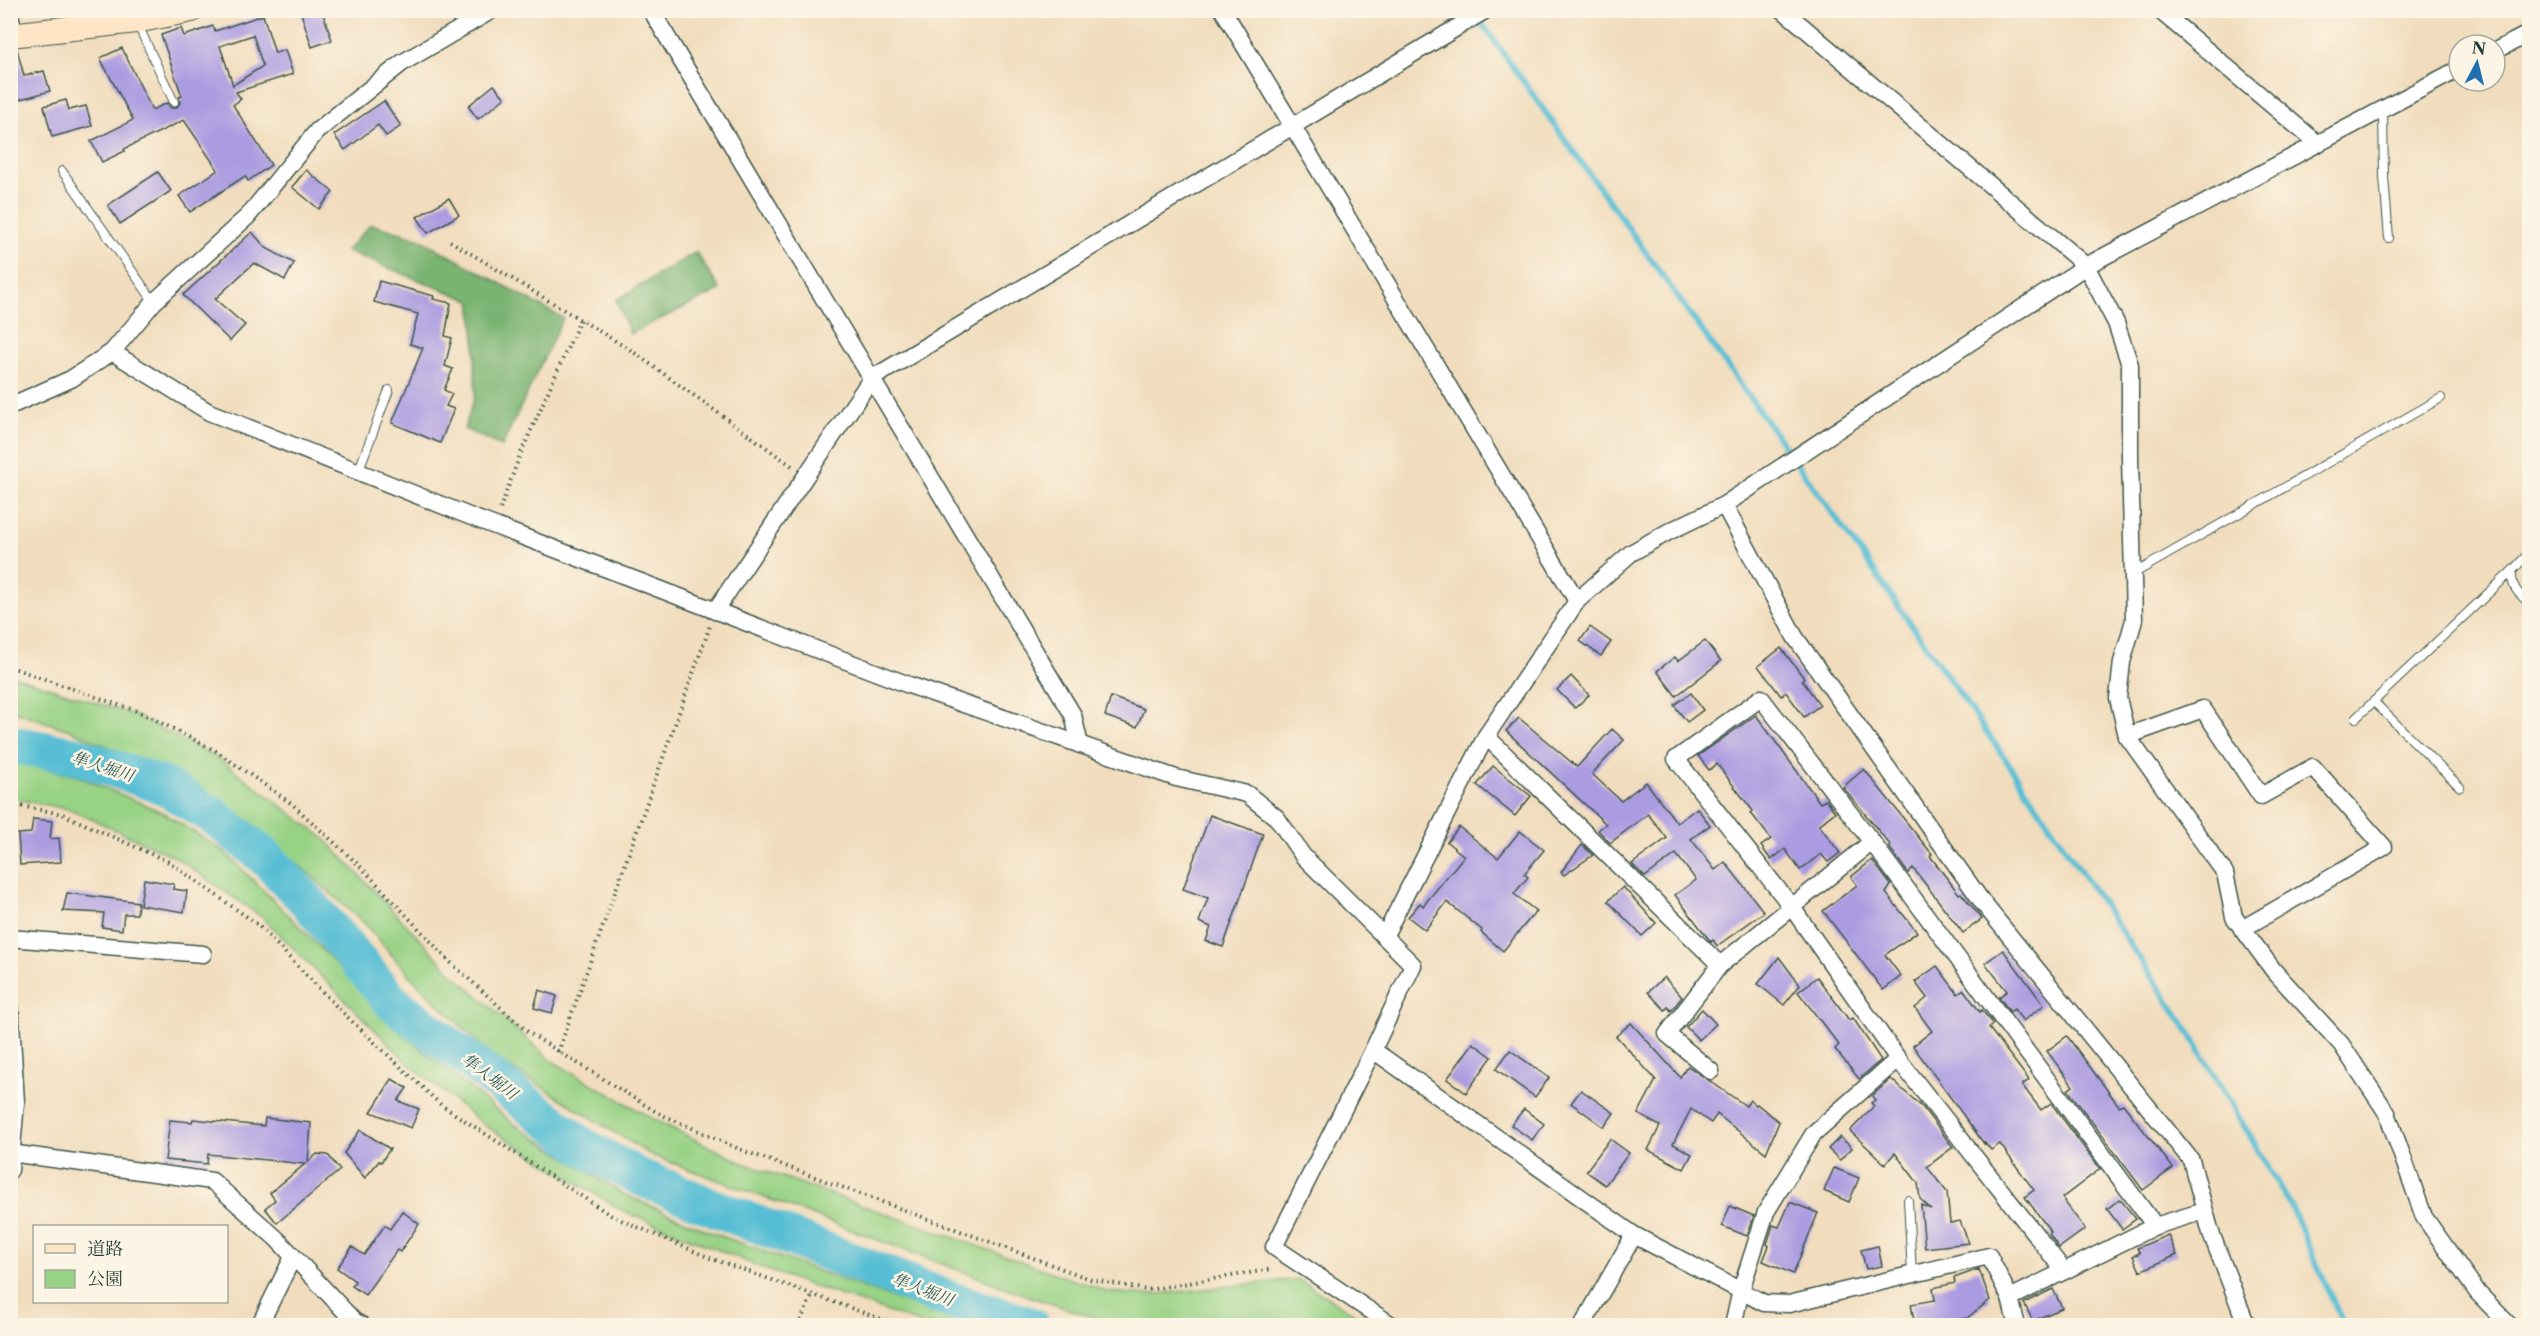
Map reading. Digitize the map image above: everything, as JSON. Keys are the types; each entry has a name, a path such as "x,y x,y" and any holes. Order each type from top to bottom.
{"street":[{"path":"12,27 192,10"},
{"path":"10,406 71,379 112,352 154,302 248,216 317,131 402,63 492,10"},
{"path":"651,10 1073,715 1080,745"},
{"path":"1223,10 1577,601"},
{"path":"716,611 872,379 1486,10"},
{"path":"1783,10 2086,266 2116,323 2130,365 2134,620 2122,662 2118,698 2127,736 2225,873 2234,917 2242,929 2274,971 2341,1044 2387,1113 2424,1217 2478,1293 2510,1326"},
{"path":"2159,10 2317,143"},
{"path":"2507,45 2529,33"},
{"path":"1384,937 1486,736 1577,601 1631,553 1724,505 2086,266 2447,75"},
{"path":"112,352 209,412 494,526 909,685 1176,778 1247,794 1277,818 1303,856 1413,965 1274,1247 1393,1326"},
{"path":"1724,505 1795,637 1983,903 2191,1160 2204,1210 2247,1326"},
{"path":"2064,1271 1898,1059 1791,906 1676,759 1761,698 1872,842 2155,1226"},
{"path":"2127,736 2203,709 2261,796 2313,767 2384,847 2242,929"},
{"path":"1486,736 1720,965"},
{"path":"1711,1071 1667,1034 1720,965 1872,842"},
{"path":"10,938 202,954"},
{"path":"10,1005 16,1102 11,1158 212,1181 293,1257 354,1322 363,1326"},
{"path":"1373,1050 1634,1235 1764,1303 1789,1304 1989,1256 2010,1298 2017,1326"},
{"path":"1733,1326 1766,1212 1814,1133 1898,1059"},
{"path":"2010,1298 2155,1226 2204,1210"},
{"path":"1582,1326 1634,1235"},
{"path":"260,1326 293,1257"}],"lane":[{"path":"135,16 174,102"},
{"path":"2383,109 2384,177 2389,238"},
{"path":"62,171 154,302"},
{"path":"358,472 389,390"},
{"path":"2133,574 2441,398"},
{"path":"2356,718 2512,571 2529,552"},
{"path":"2512,571 2511,582 2514,590 2529,604"},
{"path":"2374,702 2460,787"},
{"path":"1908,1200 1912,1274"}],"path":[{"path":"450,241 632,351 806,476"},
{"path":"494,526 519,455 580,320"},
{"path":"558,1052 716,611"},
{"path":"10,668 142,713 216,751 292,804 363,869 450,963 529,1033 658,1113 739,1149 1090,1279 1147,1290 1300,1264"},
{"path":"10,804 62,814 169,862 256,924 339,1009 441,1105 612,1216 710,1258 902,1326"},
{"path":"798,1326 813,1294"}],"green space":[{"path":"371,224 418,238 563,318 502,446 464,429 475,396 475,340 471,301 346,251"},
{"path":"696,252 720,290 630,334 616,300"},
{"path":"11,675 134,715 218,758 325,839 451,972 552,1061 655,1120 745,1164 1108,1292 1148,1295 1298,1279 1372,1325 1118,1325 1031,1297 651,1155 492,1056 412,978 364,923 292,859 172,775 72,731 11,710"},
{"path":"11,761 77,776 162,812 224,851 316,943 400,1032 514,1124 623,1194 716,1234 967,1325 925,1325 770,1271 621,1210 484,1125 410,1065 263,918 175,857 72,810 11,798"}],"building":[{"path":"300,10 322,10 332,40 312,47"},
{"path":"263,15 275,53 285,50 293,74 236,92 241,99 233,105 271,165 248,181 245,176 190,212 179,196 218,170 184,120 102,162 91,141 133,120 100,58 122,48 152,110 167,103 171,108 176,108 180,103 179,97 182,96 161,35 181,28 184,36 213,26 215,31","holes":["253,35 263,66 233,85 220,46"]},
{"path":"10,49 17,49 24,76 44,71 50,91 10,102"},
{"path":"494,85 505,98 478,119 468,106"},
{"path":"66,100 69,110 86,106 92,126 52,137 44,106"},
{"path":"384,101 401,126 386,136 378,125 345,150 334,135"},
{"path":"306,170 333,192 319,209 292,187"},
{"path":"158,172 171,191 120,224 108,205"},
{"path":"449,198 459,215 428,233 417,217"},
{"path":"252,232 266,248 294,263 285,280 254,263 215,299 245,325 230,341 183,295"},
{"path":"379,281 451,303 445,336 452,338 445,366 453,369 444,390 452,394 446,406 454,409 440,443 392,423 423,348 410,344 418,314 374,302"},
{"path":"1590,627 1611,642 1601,656 1580,641"},
{"path":"1705,641 1721,661 1676,696 1657,671 1675,657 1678,661"},
{"path":"1781,648 1804,678 1802,680 1820,705 1804,717 1786,692 1781,696 1758,666"},
{"path":"1571,676 1589,695 1575,708 1557,690"},
{"path":"1691,693 1703,710 1687,722 1674,705"},
{"path":"1111,697 1144,709 1137,727 1105,716"},
{"path":"1756,715 1820,803 1826,800 1835,812 1819,825 1840,853 1828,862 1821,854 1800,870 1785,849 1771,860 1761,846 1771,839 1751,813 1753,811 1717,764 1709,770 1698,756"},
{"path":"1519,718 1577,767 1612,729 1624,740 1592,774 1621,801 1646,782 1677,823 1697,808 1710,825 1691,839 1715,870 1725,862 1764,912 1717,946 1713,940 1711,942 1675,895 1696,880 1676,854 1645,877 1632,864 1667,838 1648,814 1610,843 1598,830 1606,824 1506,731"},
{"path":"1493,766 1531,796 1515,816 1477,785"},
{"path":"1864,769 1932,854 1930,856 1959,894 1961,893 1982,919 1963,933 1913,868 1908,873 1889,847 1891,846 1843,787"},
{"path":"1210,815 1263,834 1223,947 1206,941 1211,927 1199,922 1208,898 1183,889"},
{"path":"33,819 52,821 50,839 59,838 61,862 20,865 18,834 31,833"},
{"path":"1459,827 1498,858 1520,831 1544,850 1524,874 1528,877 1514,894 1536,911 1503,951 1481,932 1482,930 1447,902 1425,930 1408,917 1420,903 1423,906 1464,856 1447,842"},
{"path":"1582,845 1593,855 1564,875 1561,872"},
{"path":"1872,860 1891,885 1886,893 1917,932 1885,955 1901,976 1883,990 1823,911 1857,885 1851,877"},
{"path":"144,879 174,884 173,889 187,891 184,912 140,905"},
{"path":"1623,887 1656,923 1642,936 1608,901"},
{"path":"67,893 138,902 137,914 124,914 122,930 102,927 104,913 63,911"},
{"path":"2003,950 2044,1005 2023,1021 2014,1009 2010,1012 1999,997 2007,991 1985,963"},
{"path":"1779,957 1800,985 1784,1005 1758,984"},
{"path":"1937,966 1958,994 1964,990 1980,1012 1982,1010 1993,1024 1989,1028 2029,1080 2022,1085 2041,1110 2051,1103 2100,1169 2062,1198 2085,1229 2059,1248 2049,1234 2051,1232 2025,1197 2034,1190 2000,1144 1991,1150 1984,1141 1985,1145 1913,1046 1932,1031 1915,1008 1927,998 1915,982"},
{"path":"1664,977 1682,997 1671,1011 1668,1007 1665,1010 1648,992"},
{"path":"1817,977 1849,1020 1853,1018 1881,1060 1859,1079 1835,1049 1839,1045 1798,992"},
{"path":"539,990 557,996 552,1013 534,1008"},
{"path":"1702,1009 1716,1024 1699,1040 1686,1027"},
{"path":"1631,1023 1680,1077 1688,1066 1746,1106 1750,1100 1757,1104 1779,1122 1766,1153 1717,1114 1711,1123 1691,1109 1673,1144 1692,1154 1684,1169 1648,1150 1660,1126 1638,1114 1656,1080 1616,1036"},
{"path":"2067,1036 2119,1106 2123,1104 2173,1168 2143,1190 2068,1090 2073,1086 2047,1051"},
{"path":"1473,1043 1492,1057 1466,1093 1447,1079"},
{"path":"1510,1050 1549,1078 1535,1097 1496,1069"},
{"path":"392,1079 407,1088 398,1101 419,1109 411,1128 371,1112"},
{"path":"1891,1079 1923,1108 1953,1147 1927,1167 1947,1192 1950,1223 1960,1221 1969,1243 1925,1248 1921,1205 1931,1209 1920,1199 1918,1183 1895,1153 1885,1164 1850,1131 1874,1106 1871,1103 1875,1100 1872,1096"},
{"path":"1581,1090 1614,1113 1604,1127 1571,1103"},
{"path":"1524,1109 1544,1124 1532,1140 1511,1125"},
{"path":"265,1118 311,1123 308,1162 317,1154 328,1155 340,1170 277,1223 265,1208 275,1200 270,1193 305,1164 208,1154 207,1164 165,1160 170,1120 192,1122 193,1119 264,1126"},
{"path":"360,1130 390,1149 365,1178 344,1153"},
{"path":"1840,1137 1852,1148 1840,1160 1828,1149"},
{"path":"1610,1139 1629,1153 1605,1185 1586,1171"},
{"path":"1834,1168 1859,1178 1849,1202 1824,1191"},
{"path":"2120,1199 2136,1219 2122,1229 2107,1209"},
{"path":"1790,1202 1818,1213 1793,1274 1763,1261 1773,1225 1779,1227"},
{"path":"1730,1206 1754,1216 1747,1236 1722,1226"},
{"path":"402,1211 419,1224 400,1252 397,1250 365,1295 352,1286 355,1281 337,1268 352,1247 364,1255 385,1225 390,1229"},
{"path":"2168,1235 2177,1255 2140,1271 2133,1256 2140,1253 2137,1248"},
{"path":"1878,1246 1882,1266 1866,1269 1861,1250"},
{"path":"1979,1269 1990,1300 1967,1318 1915,1326 1911,1304 1935,1300 1933,1288 1955,1283 1954,1278"},
{"path":"2053,1289 2062,1308 2033,1321 2024,1303"}],"waterway":[{"path":"1478,18 1866,560 2004,757 2187,1029 2291,1206 2344,1326"},
{"name":"隼人堀川","path":"10,744 77,756 164,786 213,816 265,857 308,902 393,1003 584,1147 637,1176 700,1202 942,1297 1031,1326"}]}
